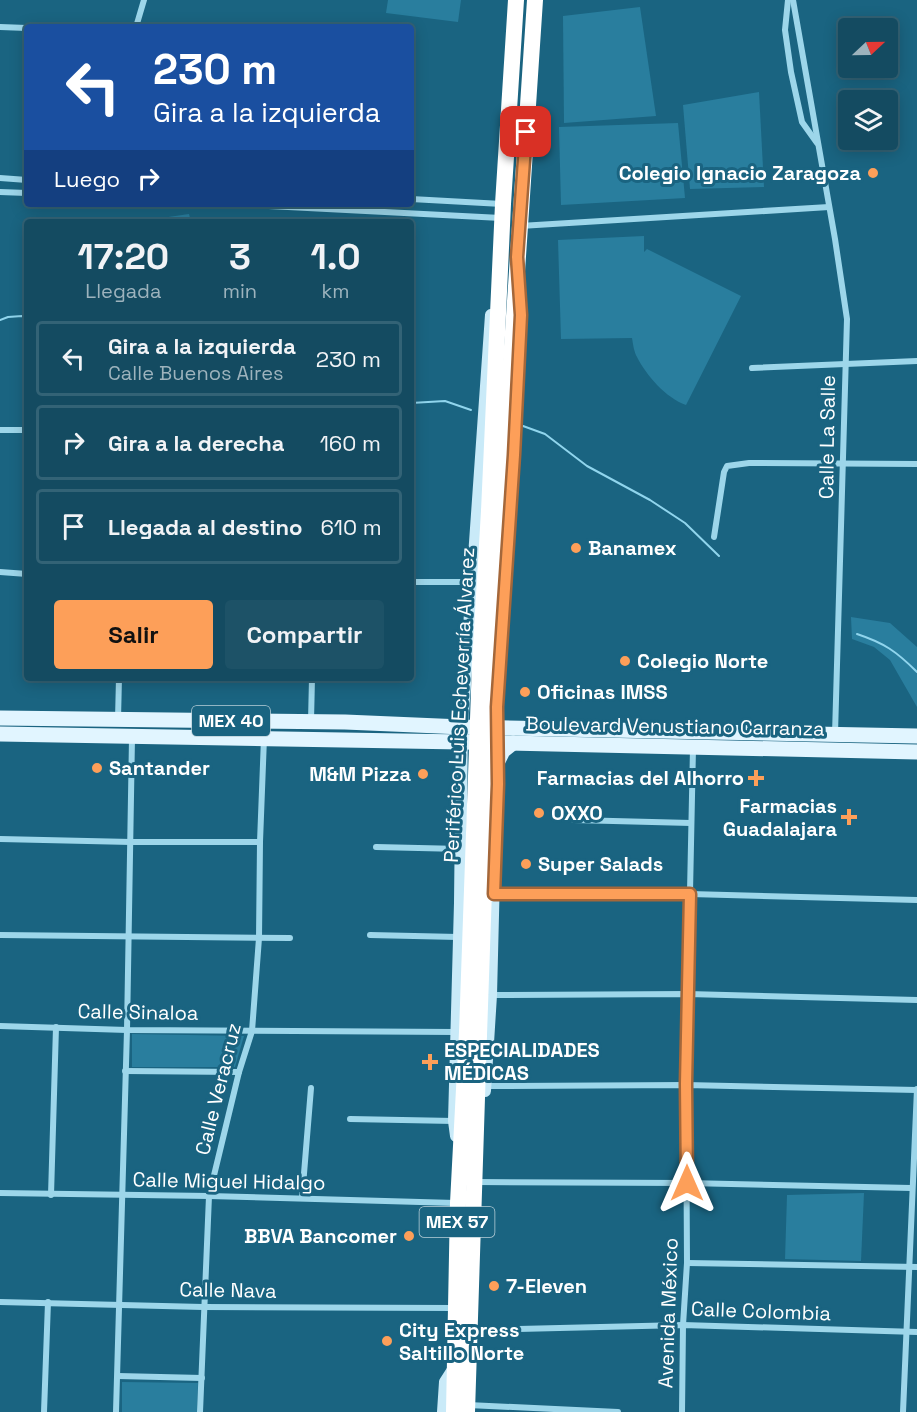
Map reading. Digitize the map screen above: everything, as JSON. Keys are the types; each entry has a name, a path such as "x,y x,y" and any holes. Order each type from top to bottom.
{"highway":[{"name":"Periférico Luis Echeverría Álvarez","path":"462,1410 455,1367 459,1164 492,659 502,211 516,0"},
{"name":"Periférico Luis Echeverría Álvarez","path":"495,511 517,257 535,0"},
{"path":"502,211 511,190 516,159 526,132"},
{"name":"Periférico Luis Echeverría Álvarez","path":"462,1410 471,1330 478,1121 467,1033"}],"main road":[{"name":"Boulevard Venustiano Carranza","path":"0,718 311,722 462,734 497,743 917,752"},
{"name":"Boulevard Venustiano Carranza","path":"0,734 264,738 462,734 497,727 917,736"},
{"path":"497,763 503,751 513,743"}],"street":[{"path":"137,24 144,0"},
{"name":"Calle La Salle","path":"788,0 785,30 802,122 818,143"},
{"name":"Calle La Salle","path":"793,0 847,319 835,735"},
{"path":"0,27 24,28"},
{"path":"0,178 24,180"},
{"path":"0,192 24,193"},
{"path":"414,199 502,211"},
{"path":"346,207 502,211"},
{"path":"519,226 829,207"},
{"name":"Periférico Luis Echeverría Álvarez","path":"478,1121 482,1112 485,1086 491,995 498,784 497,704 521,315 517,257"},
{"path":"459,1164 454,1121 467,1033 458,937 463,702 489,335 493,293 500,270"},
{"path":"752,368 917,361"},
{"path":"0,430 24,430"},
{"path":"714,537 725,469 732,465 917,464"},
{"path":"0,572 24,574"},
{"path":"414,582 472,582"},
{"path":"118,720 119,681"},
{"path":"311,722 312,681"},
{"path":"463,702 467,709 477,715 488,714 497,704"},
{"path":"116,1412 127,1030 132,736"},
{"name":"Calle Veracruz","path":"200,1412 209,1196 252,1030 259,938 264,738"},
{"name":"Avenida México","path":"682,1412 682,1325 687,1263 686,1084 693,748"},
{"path":"462,765 472,755 484,754 493,761 498,784"},
{"path":"574,820 691,823"},
{"path":"0,839 260,842"},
{"path":"376,847 460,849"},
{"path":"494,894 690,894 917,900"},
{"path":"0,935 290,938"},
{"path":"370,935 458,937"},
{"path":"491,995 688,994 917,1000"},
{"name":"Calle Sinaloa","path":"0,1026 127,1030 467,1033"},
{"path":"51,1195 56,1027"},
{"path":"125,1071 240,1072"},
{"path":"485,1086 686,1084 917,1089 903,1412"},
{"path":"302,1198 312,1088"},
{"path":"351,1119 454,1121"},
{"path":"476,1182 687,1183 911,1188"},
{"name":"Calle Miguel Hidalgo","path":"0,1193 458,1203"},
{"path":"687,1263 917,1267"},
{"name":"Calle Nava","path":"0,1302 203,1307 455,1308"},
{"path":"44,1412 48,1302"},
{"name":"Calle Colombia","path":"471,1330 682,1325 917,1332"},
{"path":"443,1412 445,1382 455,1367"},
{"path":"118,1376 202,1378"},
{"path":"462,1410 618,1412"}],"shaded area":[{"path":"388,0 461,0 458,22 386,13"},
{"path":"640,7 656,116 564,123 563,16"},
{"path":"759,92 764,187 690,189 683,105"},
{"path":"678,123 685,198 561,205 559,127"},
{"path":"189,214 190,219 155,219"},
{"path":"644,236 644,252 647,249 741,296 686,405 671,397 651,378 636,355 632,338 561,339 558,240"},
{"path":"851,617 890,623 917,647 917,707 890,660 874,647 852,639"},
{"path":"132,1034 244,1036 235,1067 132,1067"},
{"path":"864,1193 861,1261 785,1259 787,1195"},
{"path":"122,1382 198,1383 197,1412 122,1412"}],"waterway":[{"path":"0,320 8,317 22,316 24,318"},
{"path":"414,403 445,401 471,410"},
{"path":"523,426 545,434 587,466 650,500 685,523 719,556"},
{"path":"857,634 889,648 917,672"}],"place":[{"name":"Colegio Ignacio Zaragoza","path":"873,173"},
{"name":"Banamex","path":"576,548"},
{"name":"Colegio Norte","path":"625,661"},
{"name":"Oficinas IMSS","path":"525,692"},
{"name":"Santander","path":"97,768"},
{"name":"M&M Pizza","path":"423,774"},
{"name":"Farmacias del Alhorro","path":"756,778"},
{"name":"OXXO","path":"539,813"},
{"name":"Farmacias Guadalajara","path":"849,817"},
{"name":"Super Salads","path":"526,864"},
{"name":"ESPECIALIDADES MÉDICAS","path":"430,1062"},
{"name":"BBVA Bancomer","path":"409,1236"},
{"name":"7-Eleven","path":"494,1286"},
{"name":"City Express Saltillo Norte","path":"387,1341"}],"route":[{"path":"526,132 517,257 521,315 514,455 497,707 498,784 494,894 690,894 686,1084 687,1183"}]}
